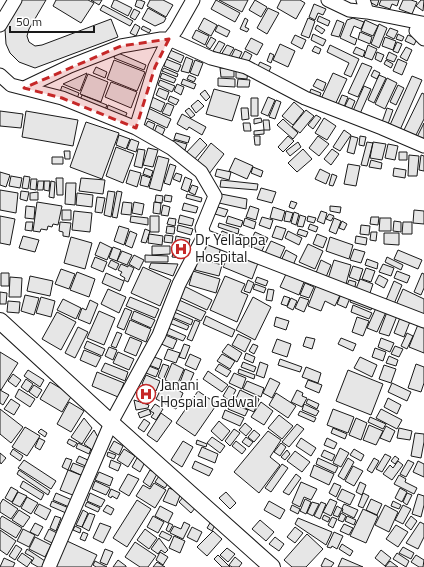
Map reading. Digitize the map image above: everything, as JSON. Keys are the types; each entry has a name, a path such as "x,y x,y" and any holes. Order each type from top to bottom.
{"main road":[{"path":"0,321 272,567"}],"street":[{"path":"0,25 14,0"},
{"path":"136,128 156,67 169,39 176,30 193,0"},
{"path":"328,0 349,10 365,6 422,23 421,32"},
{"path":"24,88 70,66 121,46 169,39 211,58 246,67 305,98 424,146"},
{"path":"0,75 5,85 24,88 62,98 136,128 170,148 201,172 215,196 202,228 204,236 179,284 159,335 111,423 49,567"},
{"path":"204,236 424,321"}],"highlighted area":[{"path":"169,39 155,67 136,128 62,98 24,88 121,46"}],"building":[{"path":"18,0 46,0 29,29 27,36 29,42 35,46 42,45 111,19 118,37 35,68 19,62 10,53 6,44 5,29 9,15"},
{"path":"56,0 88,0 94,3 81,23 53,6"},
{"path":"91,0 102,0 99,5"},
{"path":"114,0 132,8 128,16 111,7"},
{"path":"137,0 145,2 142,9 135,6"},
{"path":"150,0 163,0 173,5 166,17 147,6"},
{"path":"216,0 240,13 235,22 211,9"},
{"path":"219,0 248,0 242,12"},
{"path":"255,0 267,7 261,17 249,10"},
{"path":"281,0 300,0 305,3 296,19 277,8"},
{"path":"366,0 379,0 377,6"},
{"path":"381,0 399,0 397,6 392,4 390,9 379,5"},
{"path":"403,0 417,2 412,14 399,9"},
{"path":"421,0 424,0 423,11 416,6"},
{"path":"314,4 326,9 323,15 318,13 315,20 309,17"},
{"path":"103,5 133,21 130,26 100,10"},
{"path":"148,8 166,18 164,22 155,26 142,19"},
{"path":"268,8 279,13 267,34 257,28"},
{"path":"134,9 140,12 135,20 130,17"},
{"path":"319,16 330,21 328,26 317,21"},
{"path":"204,18 217,25 211,36 198,29"},
{"path":"245,18 248,20 245,27 249,29 247,32 240,29"},
{"path":"308,18 315,21 309,38 301,35"},
{"path":"353,18 364,22 361,29 354,26 350,36 357,39 355,45 340,38 347,20"},
{"path":"337,20 344,23 339,37 331,35"},
{"path":"365,20 378,26 373,36 361,31"},
{"path":"135,24 140,27 136,36 130,33"},
{"path":"379,24 387,28 379,48 371,44"},
{"path":"218,25 230,31 227,37 215,31"},
{"path":"317,25 325,30 322,34 315,29"},
{"path":"143,26 151,30 149,33 141,29"},
{"path":"390,28 398,31 394,39 386,35"},
{"path":"196,30 209,36 205,45 192,38"},
{"path":"360,32 372,37 370,44 358,39"},
{"path":"313,34 326,40 323,46 311,40"},
{"path":"398,34 404,37 402,41 396,39"},
{"path":"295,35 306,40 302,49 291,43"},
{"path":"408,35 417,39 414,45 405,41"},
{"path":"211,37 216,40 210,49 206,46"},
{"path":"385,37 396,41 393,50 382,46"},
{"path":"251,38 263,44 257,55 245,49"},
{"path":"219,41 225,44 219,54 213,51"},
{"path":"397,42 402,44 398,53 393,51"},
{"path":"280,44 295,51 288,67 273,60"},
{"path":"227,45 234,48 228,58 221,55"},
{"path":"330,45 359,59 351,77 344,74 349,63 327,52"},
{"path":"368,45 377,49 372,60 364,57"},
{"path":"315,46 321,49 319,54 312,51"},
{"path":"356,47 365,51 363,57 353,53"},
{"path":"406,47 412,50 407,61 400,57"},
{"path":"235,49 242,52 237,63 230,59"},
{"path":"170,50 184,56 181,63 168,57"},
{"path":"245,51 252,55 247,66 239,63"},
{"path":"116,52 146,65 144,70 114,58"},
{"path":"377,52 384,55 381,62 375,59"},
{"path":"389,52 397,56 394,62 386,59"},
{"path":"270,53 274,55 271,63 267,61"},
{"path":"186,57 193,60 189,73 181,71"},
{"path":"166,59 181,65 178,72 164,66"},
{"path":"398,59 407,63 402,75 393,71"},
{"path":"114,60 145,72 137,91 107,79"},
{"path":"195,60 203,63 198,76 190,73"},
{"path":"386,60 393,64 391,68 384,64"},
{"path":"260,62 271,67 266,78 255,72"},
{"path":"362,63 372,67 358,97 348,93"},
{"path":"96,67 107,72 105,78 93,73"},
{"path":"164,68 178,74 177,77 162,71"},
{"path":"220,68 234,68 234,77 221,77"},
{"path":"236,68 248,69 247,79 236,78"},
{"path":"374,70 380,73 377,79 371,76"},
{"path":"87,73 80,91 63,84"},
{"path":"162,73 176,79 174,83 160,78"},
{"path":"333,73 347,79 334,107 320,101"},
{"path":"88,74 108,82 101,102 80,94"},
{"path":"189,75 196,78 194,82 187,79"},
{"path":"379,75 386,78 374,103 368,100"},
{"path":"412,76 422,80 400,130 390,125"},
{"path":"218,78 235,79 235,87 218,86"},
{"path":"387,78 397,83 385,109 375,104"},
{"path":"183,79 196,84 194,89 181,84"},
{"path":"238,79 250,80 249,87 237,87"},
{"path":"317,79 326,83 323,91 313,86"},
{"path":"160,80 175,86 172,92 158,85"},
{"path":"111,82 137,92 131,108 105,97"},
{"path":"177,84 184,87 181,95 174,91"},
{"path":"398,85 404,88 396,105 390,102"},
{"path":"62,86 79,93 77,99 60,92"},
{"path":"364,86 371,89 359,116 352,113"},
{"path":"159,88 169,92 166,100 156,95"},
{"path":"214,89 240,96 232,121 206,114"},
{"path":"311,89 321,93 318,101 308,97"},
{"path":"205,90 210,97 206,101 200,94"},
{"path":"422,93 424,94 424,119 415,137 403,132"},
{"path":"82,95 107,105 104,112 79,102"},
{"path":"342,95 348,97 342,112 336,109"},
{"path":"170,96 179,100 176,105 168,101"},
{"path":"152,97 165,103 161,112 148,106"},
{"path":"268,97 275,100 268,116 261,113"},
{"path":"251,98 258,98 258,116 251,116"},
{"path":"349,98 355,101 349,115 342,112"},
{"path":"198,100 204,106 196,113 191,106"},
{"path":"276,100 281,102 275,119 269,117"},
{"path":"294,102 304,111 293,125 282,116"},
{"path":"167,103 174,106 170,116 162,113"},
{"path":"108,105 127,113 124,120 106,113"},
{"path":"146,107 171,119 167,128 142,116"},
{"path":"189,108 195,115 191,118 185,111"},
{"path":"241,108 248,108 249,119 242,120"},
{"path":"387,108 393,110 387,127 381,125"},
{"path":"306,110 314,116 300,133 292,127"},
{"path":"0,111 23,114 21,128 0,126"},
{"path":"26,111 78,120 73,146 22,137"},
{"path":"182,114 206,127 202,135 189,127 187,130 177,124"},
{"path":"316,115 321,118 313,129 308,125"},
{"path":"261,118 262,122 254,124 254,119"},
{"path":"324,118 336,126 327,140 315,133"},
{"path":"283,119 298,133 293,139 277,125"},
{"path":"263,120 269,120 270,130 264,130"},
{"path":"148,121 155,124 151,134 143,130"},
{"path":"86,122 119,133 102,179 70,167"},
{"path":"243,123 250,123 251,131 244,131"},
{"path":"424,123 424,141 417,137"},
{"path":"157,125 165,129 161,138 153,135"},
{"path":"264,130 264,134 254,135 254,131"},
{"path":"344,130 351,135 340,151 333,147"},
{"path":"176,133 190,137 188,143 174,139"},
{"path":"119,135 130,139 126,149 116,145"},
{"path":"254,136 260,136 260,145 255,145"},
{"path":"288,136 294,141 283,152 278,147"},
{"path":"318,136 329,144 319,156 309,148"},
{"path":"351,136 358,138 354,154 347,152"},
{"path":"360,136 366,137 364,146 359,145"},
{"path":"200,138 207,145 193,161 185,154"},
{"path":"131,139 139,142 136,152 127,149"},
{"path":"173,140 187,144 185,150 171,146"},
{"path":"298,142 301,147 290,156 286,151"},
{"path":"367,142 373,143 367,166 361,165"},
{"path":"373,142 386,144 382,160 370,158"},
{"path":"211,143 224,154 209,174 195,164"},
{"path":"388,144 398,146 395,160 385,158"},
{"path":"116,147 134,154 123,183 106,176"},
{"path":"148,148 158,150 153,167 143,165"},
{"path":"138,149 145,150 142,168 134,166"},
{"path":"303,149 312,159 297,172 288,163"},
{"path":"332,149 339,154 331,165 324,159"},
{"path":"64,151 70,151 70,159 65,159"},
{"path":"399,152 407,152 407,160 399,160"},
{"path":"409,155 419,156 417,176 408,176"},
{"path":"421,155 424,156 424,171 419,170"},
{"path":"158,156 169,159 161,191 149,188"},
{"path":"52,157 63,157 63,164 52,164"},
{"path":"235,158 253,166 247,179 229,171"},
{"path":"371,160 382,163 381,169 369,167"},
{"path":"170,164 176,166 170,185 164,183"},
{"path":"348,164 360,166 356,186 344,184"},
{"path":"253,167 263,171 261,177 251,173"},
{"path":"145,168 153,171 151,177 143,174"},
{"path":"394,168 406,170 405,178 393,176"},
{"path":"217,169 231,172 229,180 215,176"},
{"path":"320,169 330,174 326,184 315,179"},
{"path":"130,170 141,173 137,187 126,183"},
{"path":"0,172 10,175 6,187 0,185"},
{"path":"176,173 182,175 180,182 173,179"},
{"path":"332,174 337,176 333,186 329,185"},
{"path":"142,175 151,178 148,187 140,185"},
{"path":"11,176 22,178 20,188 9,186"},
{"path":"24,176 30,177 28,189 22,188"},
{"path":"185,177 192,180 188,192 181,189"},
{"path":"56,178 63,178 63,195 57,195"},
{"path":"81,178 105,180 103,194 79,191"},
{"path":"31,179 37,179 36,190 30,189"},
{"path":"221,180 258,184 257,190 220,187"},
{"path":"38,181 44,181 43,190 37,190"},
{"path":"44,181 50,181 49,191 44,190"},
{"path":"51,181 55,182 54,198 49,197"},
{"path":"66,183 76,183 75,205 65,204"},
{"path":"192,185 198,187 195,195 189,192"},
{"path":"261,188 276,192 272,203 257,199"},
{"path":"0,190 18,193 16,213 0,210"},
{"path":"21,191 29,192 27,201 20,199"},
{"path":"108,191 115,192 111,217 104,215"},
{"path":"117,191 122,192 117,218 112,217"},
{"path":"38,192 38,200 30,200 30,193"},
{"path":"77,193 93,195 92,207 76,205"},
{"path":"187,194 202,198 201,202 186,198"},
{"path":"221,194 247,199 246,209 219,203"},
{"path":"156,195 163,196 162,203 155,202"},
{"path":"165,195 172,196 171,202 164,201"},
{"path":"97,197 105,198 102,213 95,212"},
{"path":"291,201 297,203 294,209 289,207"},
{"path":"37,202 62,206 58,225 53,224 52,227 48,226 47,230 41,229 40,232 33,231"},
{"path":"123,202 132,203 131,215 121,214"},
{"path":"134,202 144,204 142,215 132,213"},
{"path":"154,202 161,203 160,214 153,213"},
{"path":"184,203 198,207 196,213 182,210"},
{"path":"163,205 170,207 168,216 161,215"},
{"path":"26,206 35,207 34,219 25,218"},
{"path":"250,206 259,209 256,220 246,217"},
{"path":"330,206 341,207 340,213 330,211"},
{"path":"218,207 228,210 225,217 215,214"},
{"path":"273,207 285,211 282,221 270,218"},
{"path":"62,210 71,210 71,220 62,220"},
{"path":"414,210 424,211 424,224 413,223"},
{"path":"74,211 92,213 90,232 72,230"},
{"path":"286,211 293,213 290,222 284,221"},
{"path":"321,211 327,213 324,224 317,221"},
{"path":"294,212 299,214 296,225 291,223"},
{"path":"329,214 334,216 331,221 326,219"},
{"path":"180,215 194,219 192,226 178,223"},
{"path":"300,215 306,217 303,227 297,226"},
{"path":"0,216 15,219 10,245 0,243"},
{"path":"131,216 148,218 148,225 130,222"},
{"path":"150,216 159,216 159,232 150,232"},
{"path":"228,216 243,221 241,227 226,223"},
{"path":"308,216 316,218 314,223 307,221"},
{"path":"262,217 273,220 270,229 259,225"},
{"path":"371,217 379,217 378,225 370,224"},
{"path":"169,218 176,219 175,226 167,224"},
{"path":"245,218 256,222 254,229 243,225"},
{"path":"334,218 341,221 336,234 329,231"},
{"path":"380,218 391,218 391,231 379,231"},
{"path":"342,221 347,224 344,230 339,228"},
{"path":"394,221 401,222 401,232 393,231"},
{"path":"26,222 33,222 32,231 25,230"},
{"path":"60,222 71,223 69,237 63,236 63,232 59,231"},
{"path":"403,222 412,222 412,234 402,234"},
{"path":"219,223 239,229 238,234 218,227"},
{"path":"310,224 318,227 316,232 308,229"},
{"path":"178,225 193,229 191,235 177,231"},
{"path":"361,225 370,226 369,235 360,234"},
{"path":"119,226 129,229 124,245 114,241"},
{"path":"167,226 175,227 174,234 166,233"},
{"path":"276,226 286,229 282,240 272,237"},
{"path":"145,229 150,231 146,243 141,242"},
{"path":"299,229 308,232 306,237 297,234"},
{"path":"130,231 137,234 132,248 125,245"},
{"path":"222,231 237,237 234,245 219,239"},
{"path":"288,231 302,238 299,245 285,238"},
{"path":"255,232 268,238 260,255 247,249"},
{"path":"371,232 377,232 376,241 370,240"},
{"path":"384,233 399,233 399,245 384,244"},
{"path":"149,234 163,236 162,245 148,243"},
{"path":"240,234 251,239 247,249 236,245"},
{"path":"317,234 327,238 323,248 313,244"},
{"path":"165,235 173,236 172,243 164,242"},
{"path":"23,236 39,240 35,252 19,248"},
{"path":"176,236 190,239 189,244 175,242"},
{"path":"356,236 367,238 366,245 355,243"},
{"path":"71,237 92,243 85,269 64,263"},
{"path":"330,237 353,245 349,259 326,251"},
{"path":"271,241 285,247 277,265 262,259"},
{"path":"100,242 112,248 107,260 95,255"},
{"path":"206,242 221,247 218,258 202,254"},
{"path":"175,244 186,247 185,252 174,250"},
{"path":"308,244 323,251 315,269 299,262"},
{"path":"152,246 170,246 170,254 152,255"},
{"path":"113,247 121,250 117,261 109,258"},
{"path":"354,249 365,252 361,263 350,260"},
{"path":"286,250 297,256 291,270 279,265"},
{"path":"398,250 422,260 418,269 394,259"},
{"path":"122,251 132,255 127,265 117,261"},
{"path":"230,252 258,263 252,279 223,267"},
{"path":"173,253 183,254 182,258 172,257"},
{"path":"134,255 144,260 139,270 129,264"},
{"path":"145,255 168,256 168,262 145,262"},
{"path":"95,257 107,262 103,272 91,267"},
{"path":"387,257 403,265 401,270 385,262"},
{"path":"198,258 222,265 219,276 195,270"},
{"path":"367,259 378,263 377,269 365,265"},
{"path":"111,260 119,264 116,270 108,266"},
{"path":"321,260 331,265 324,282 314,278"},
{"path":"334,260 351,265 346,284 328,279"},
{"path":"151,263 178,264 173,276 149,268"},
{"path":"121,264 134,268 128,282 120,275 122,272 118,270"},
{"path":"383,264 394,268 391,276 379,272"},
{"path":"353,266 363,269 359,281 349,277"},
{"path":"143,267 171,280 160,306 131,293"},
{"path":"366,268 375,271 371,282 362,279"},
{"path":"61,269 75,274 69,289 55,284"},
{"path":"193,271 220,279 216,293 189,285"},
{"path":"397,271 410,276 407,283 394,278"},
{"path":"77,272 95,279 89,297 70,290"},
{"path":"1,273 9,273 9,286 1,286"},
{"path":"106,273 124,281 120,291 102,283"},
{"path":"422,273 424,274 424,288 421,295 414,292"},
{"path":"286,274 304,282 299,295 280,287"},
{"path":"379,275 388,280 384,288 375,283"},
{"path":"30,276 53,281 50,296 27,291"},
{"path":"225,276 245,284 241,292 248,295 237,322 210,310"},
{"path":"10,277 22,278 21,297 9,297"},
{"path":"257,277 268,281 266,286 255,282"},
{"path":"360,279 373,284 369,296 355,291"},
{"path":"248,280 254,283 250,293 244,291"},
{"path":"349,280 356,282 354,291 346,288"},
{"path":"394,281 402,285 394,304 386,300"},
{"path":"305,283 314,287 309,298 300,295"},
{"path":"317,283 341,293 335,306 325,301 321,311 308,306"},
{"path":"255,284 266,288 264,293 253,289"},
{"path":"184,286 212,300 207,310 179,297"},
{"path":"108,289 126,297 119,313 101,304"},
{"path":"268,289 274,290 272,301 266,300"},
{"path":"403,289 424,299 424,317 396,305"},
{"path":"0,292 7,293 6,304 0,304"},
{"path":"341,294 350,298 346,308 337,304"},
{"path":"25,295 39,298 34,315 21,311"},
{"path":"284,296 290,298 287,306 281,304"},
{"path":"41,297 55,301 51,317 36,313"},
{"path":"130,297 159,309 155,318 126,306"},
{"path":"253,297 271,307 255,340 236,330"},
{"path":"300,297 309,300 304,312 295,308"},
{"path":"352,297 373,305 371,310 350,302"},
{"path":"291,298 297,301 293,310 287,307"},
{"path":"63,299 81,308 76,319 57,310"},
{"path":"90,300 98,304 90,324 78,319 82,308 86,310"},
{"path":"179,300 206,312 201,321 175,309"},
{"path":"8,301 20,302 19,313 7,312"},
{"path":"353,305 372,313 369,319 351,312"},
{"path":"125,308 132,311 124,330 117,327"},
{"path":"376,308 386,312 377,332 367,328"},
{"path":"99,311 115,318 104,345 87,338"},
{"path":"134,311 155,320 151,328 131,319"},
{"path":"57,312 76,322 61,350 42,339"},
{"path":"174,312 193,320 191,325 172,317"},
{"path":"387,312 397,316 389,336 379,333"},
{"path":"401,315 411,319 404,337 394,333"},
{"path":"206,316 235,330 232,337 203,324"},
{"path":"276,317 289,321 286,330 274,326"},
{"path":"357,317 369,321 363,336 352,332"},
{"path":"171,318 189,326 187,330 169,323"},
{"path":"130,320 151,329 146,342 125,333"},
{"path":"195,320 200,322 192,341 187,339"},
{"path":"419,322 424,325 424,353 409,347"},
{"path":"78,327 88,332 75,358 65,353"},
{"path":"166,327 186,336 183,341 163,333"},
{"path":"117,332 122,334 116,348 111,346"},
{"path":"407,333 413,336 407,349 401,346"},
{"path":"163,334 177,340 173,349 159,343"},
{"path":"238,334 251,340 245,352 232,345"},
{"path":"130,337 142,342 136,356 124,351"},
{"path":"306,337 315,339 312,349 303,346"},
{"path":"341,338 356,344 353,351 338,344"},
{"path":"381,338 394,343 390,352 378,347"},
{"path":"277,339 291,344 287,357 272,352"},
{"path":"87,341 105,349 102,356 84,348"},
{"path":"184,344 190,346 185,359 179,357"},
{"path":"228,344 242,353 237,362 222,352"},
{"path":"253,344 258,346 254,354 249,351"},
{"path":"395,346 403,349 399,357 391,354"},
{"path":"109,347 117,350 113,360 105,356"},
{"path":"375,348 386,352 383,361 372,357"},
{"path":"168,349 180,353 176,363 164,359"},
{"path":"84,350 101,357 96,367 80,360"},
{"path":"0,352 18,363 1,390 0,389"},
{"path":"118,352 134,359 129,370 113,363"},
{"path":"246,353 255,357 253,363 244,359"},
{"path":"190,354 201,359 196,370 185,365"},
{"path":"222,354 235,361 230,369 217,361"},
{"path":"152,356 162,360 159,369 149,365"},
{"path":"389,356 398,360 396,366 386,363"},
{"path":"360,357 377,365 372,377 354,368"},
{"path":"280,359 302,367 300,372 278,365"},
{"path":"243,362 256,367 254,372 241,367"},
{"path":"260,362 268,365 264,378 256,375"},
{"path":"105,363 128,372 125,381 101,371"},
{"path":"172,363 184,369 177,385 165,380"},
{"path":"163,364 169,366 163,380 158,377"},
{"path":"219,364 231,371 227,377 215,370"},
{"path":"416,364 424,367 424,383 421,392 408,388"},
{"path":"384,365 396,369 391,383 379,379"},
{"path":"149,366 159,370 156,377 146,373"},
{"path":"306,367 321,373 318,383 302,377"},
{"path":"185,369 194,373 187,389 179,385"},
{"path":"239,369 255,375 254,379 238,373"},
{"path":"28,370 44,380 40,387 24,376"},
{"path":"348,370 383,384 371,415 336,401"},
{"path":"208,371 228,385 222,392 203,379"},
{"path":"97,372 124,383 118,397 92,386"},
{"path":"234,373 246,378 242,389 229,383"},
{"path":"13,374 21,380 16,387 8,381"},
{"path":"146,375 160,381 156,391 142,384"},
{"path":"270,378 280,383 272,398 263,393"},
{"path":"26,379 33,384 28,392 21,387"},
{"path":"308,380 322,385 319,393 305,387"},
{"path":"247,381 264,388 261,397 243,389"},
{"path":"50,382 72,395 62,412 40,399"},
{"path":"164,383 183,393 176,409 156,399"},
{"path":"392,383 411,392 407,401 388,392"},
{"path":"34,385 42,390 37,398 29,392"},
{"path":"142,386 156,392 152,400 138,393"},
{"path":"229,386 236,390 230,401 223,396"},
{"path":"19,389 35,399 30,407 15,397"},
{"path":"0,390 9,395 3,405 0,403"},
{"path":"240,390 259,399 254,412 234,403"},
{"path":"297,390 303,393 302,396 307,398 302,407 291,402"},
{"path":"198,391 217,404 195,436 176,423"},
{"path":"276,393 296,406 288,418 269,405"},
{"path":"388,398 401,405 397,414 384,407"},
{"path":"11,399 20,405 14,415 4,409"},
{"path":"308,399 319,404 317,409 306,403"},
{"path":"134,400 149,405 148,408 136,410"},
{"path":"69,402 84,411 71,432 57,424"},
{"path":"261,402 273,411 264,425 251,417"},
{"path":"230,403 248,410 245,416 228,409"},
{"path":"155,404 163,409 156,420 151,417 154,413 150,411"},
{"path":"304,404 319,411 316,416 302,410"},
{"path":"0,409 23,427 11,443 0,434"},
{"path":"149,409 151,414 140,418 138,413"},
{"path":"333,409 354,417 348,433 327,425"},
{"path":"381,409 402,420 397,429 376,418"},
{"path":"225,410 244,418 240,426 222,418"},
{"path":"300,411 316,418 314,422 298,415"},
{"path":"161,413 172,421 157,442 147,435"},
{"path":"279,415 293,426 282,439 268,428"},
{"path":"370,417 386,424 383,429 368,422"},
{"path":"84,418 92,428 82,444 71,437"},
{"path":"356,418 367,423 361,440 349,435"},
{"path":"144,419 150,423 144,432 138,428"},
{"path":"219,421 230,431 222,441 211,431"},
{"path":"245,423 252,429 246,436 239,430"},
{"path":"297,424 304,429 289,447 282,442"},
{"path":"369,425 383,431 376,445 363,440"},
{"path":"386,426 395,431 390,442 380,438"},
{"path":"25,427 40,436 27,456 12,447"},
{"path":"333,428 347,434 345,439 331,433"},
{"path":"399,428 412,431 410,440 397,438"},
{"path":"41,429 47,433 45,437 38,432"},
{"path":"234,429 240,433 230,446 225,441"},
{"path":"94,430 100,441 95,452 84,444"},
{"path":"254,430 260,435 254,442 248,437"},
{"path":"268,431 281,440 270,457 280,465 259,493 234,472"},
{"path":"415,433 424,434 421,458 411,456"},
{"path":"212,437 225,446 220,453 207,443"},
{"path":"246,437 253,442 249,447 242,442"},
{"path":"39,438 45,441 40,450 35,447"},
{"path":"301,438 316,448 311,456 296,446"},
{"path":"327,438 337,443 334,449 324,445"},
{"path":"69,439 77,443 74,447 67,443"},
{"path":"197,440 207,444 206,447 196,444"},
{"path":"114,441 123,446 119,455 109,450"},
{"path":"183,441 193,447 182,467 171,460"},
{"path":"236,441 246,449 242,454 232,446"},
{"path":"78,443 91,449 89,454 76,448"},
{"path":"281,443 286,447 280,456 274,452"},
{"path":"202,447 218,454 215,463 198,456"},
{"path":"340,448 349,453 341,467 333,463"},
{"path":"13,449 23,456 20,461 10,454"},
{"path":"124,449 135,456 128,467 117,460"},
{"path":"354,449 364,455 361,461 350,455"},
{"path":"287,450 290,454 285,460 281,457"},
{"path":"324,450 335,455 332,461 321,456"},
{"path":"295,451 310,462 302,472 287,461"},
{"path":"108,452 116,455 114,459 107,456"},
{"path":"0,453 6,458 1,464 0,462"},
{"path":"385,454 391,457 382,472 376,469"},
{"path":"79,456 90,461 88,467 76,462"},
{"path":"395,456 399,459 395,464 391,461"},
{"path":"66,458 72,460 68,470 62,467"},
{"path":"137,458 145,462 140,472 132,467"},
{"path":"318,458 338,467 335,473 316,464"},
{"path":"348,458 354,462 344,480 338,476"},
{"path":"374,458 379,461 372,473 367,470"},
{"path":"24,460 56,481 51,489 18,468"},
{"path":"111,460 121,464 118,471 109,467"},
{"path":"408,460 414,463 406,477 400,474"},
{"path":"195,461 213,469 209,476 192,468"},
{"path":"398,461 403,465 392,480 383,474 390,465 393,468"},
{"path":"418,461 424,464 424,477 413,472"},
{"path":"73,463 86,468 83,476 70,470"},
{"path":"282,464 288,468 271,492 265,488"},
{"path":"314,465 334,474 329,485 310,476"},
{"path":"353,466 363,471 354,486 345,481"},
{"path":"19,470 50,491 48,495 17,474"},
{"path":"68,470 83,476 75,496 60,490"},
{"path":"150,470 157,474 150,487 143,482"},
{"path":"99,472 113,478 110,486 95,480"},
{"path":"128,474 139,479 129,496 119,490"},
{"path":"296,474 301,478 289,495 283,492"},
{"path":"399,475 406,479 405,482 417,488 414,494 394,484"},
{"path":"159,476 169,482 165,488 155,482"},
{"path":"23,481 44,494 41,500 20,487"},
{"path":"95,481 110,488 106,495 92,489"},
{"path":"301,482 317,489 311,500 304,497 300,507 292,503"},
{"path":"360,482 366,485 362,495 356,492"},
{"path":"154,483 166,490 155,508 136,496 143,485 150,489"},
{"path":"334,483 341,486 336,497 329,493"},
{"path":"11,487 18,491 12,502 5,498"},
{"path":"169,488 181,493 176,506 163,501"},
{"path":"400,488 407,492 402,502 395,498"},
{"path":"111,489 120,493 117,499 112,496 111,498 108,496"},
{"path":"342,489 355,495 350,505 337,499"},
{"path":"18,492 27,496 20,507 12,503"},
{"path":"226,492 236,503 230,509 219,498"},
{"path":"56,493 72,500 69,507 53,500"},
{"path":"90,493 105,500 101,507 87,501"},
{"path":"363,493 369,496 363,508 358,506"},
{"path":"407,493 412,495 407,505 403,502"},
{"path":"418,494 424,496 424,505 421,517 412,514"},
{"path":"184,496 196,507 191,513 179,502"},
{"path":"27,497 38,503 31,514 21,508"},
{"path":"3,499 18,509 11,519 0,512 0,504"},
{"path":"305,499 311,502 306,514 300,511"},
{"path":"330,499 337,502 331,516 323,512"},
{"path":"371,499 382,504 377,515 366,510"},
{"path":"137,500 151,509 127,547 113,538"},
{"path":"52,501 69,508 66,513 50,506"},
{"path":"269,501 285,510 280,519 264,510"},
{"path":"393,501 401,505 399,509 391,506"},
{"path":"87,502 100,508 98,512 85,506"},
{"path":"312,502 319,504 313,516 307,513"},
{"path":"321,502 326,504 320,519 314,516"},
{"path":"39,504 51,510 46,520 34,513"},
{"path":"344,504 358,510 354,518 342,512"},
{"path":"107,505 114,509 111,515 103,511"},
{"path":"292,505 300,509 298,514 290,510"},
{"path":"385,505 398,512 389,532 375,525"},
{"path":"403,505 411,509 403,524 395,520"},
{"path":"160,506 173,513 168,523 155,516"},
{"path":"337,506 342,509 338,517 333,515"},
{"path":"363,509 378,516 366,543 350,536"},
{"path":"19,510 30,517 23,527 12,520"},
{"path":"83,510 88,513 82,527 76,525"},
{"path":"89,513 95,515 89,531 82,527"},
{"path":"341,513 346,516 343,522 338,520"},
{"path":"324,515 330,518 328,522 322,519"},
{"path":"2,516 22,528 16,538 0,528 0,519"},
{"path":"55,516 61,518 56,531 50,528"},
{"path":"153,516 164,522 158,533 147,527"},
{"path":"347,516 356,520 354,525 345,521"},
{"path":"411,516 417,521 411,530 405,525"},
{"path":"332,517 337,519 333,528 328,525"},
{"path":"298,518 332,532 326,545 295,524"},
{"path":"260,520 274,532 266,541 252,529"},
{"path":"184,522 190,525 183,539 170,533 174,526 181,529"},
{"path":"420,522 424,524 424,537 418,549 406,543"},
{"path":"35,523 43,527 38,536 30,532"},
{"path":"100,523 111,527 103,543 93,538"},
{"path":"169,523 173,525 169,532 166,530"},
{"path":"210,523 215,525 212,531 207,528"},
{"path":"344,524 353,528 349,535 340,531"},
{"path":"396,525 408,532 398,547 386,539"},
{"path":"75,526 81,529 80,533 73,530"},
{"path":"192,527 202,532 197,542 187,537"},
{"path":"295,527 303,533 295,543 287,537"},
{"path":"23,529 35,535 29,547 17,541"},
{"path":"49,529 57,533 52,543 44,539"},
{"path":"145,529 157,538 149,549 137,540"},
{"path":"0,530 16,541 7,555 0,550"},
{"path":"162,531 172,536 169,541 159,536"},
{"path":"213,531 222,539 207,556 197,547"},
{"path":"83,532 88,534 85,541 80,539"},
{"path":"334,532 343,536 337,549 332,546 331,548 327,547"},
{"path":"307,534 323,549 306,567 292,567 284,560"},
{"path":"174,536 185,541 180,553 169,548"},
{"path":"35,537 51,545 45,557 29,549"},
{"path":"275,537 284,544 279,551 269,544"},
{"path":"159,538 168,550 165,553 161,550 158,554 151,549"},
{"path":"67,541 97,555 91,567 55,567"},
{"path":"135,542 156,556 148,567 140,567 125,557"},
{"path":"342,544 353,551 350,556 339,549"},
{"path":"16,545 22,549 15,560 9,556"},
{"path":"403,547 414,553 411,559 399,553"},
{"path":"227,548 235,554 228,562 220,555"},
{"path":"27,549 45,561 42,567 38,567 31,563 34,558 25,553"},
{"path":"105,549 113,552 107,565 100,562"},
{"path":"381,550 391,558 385,566 375,558"},
{"path":"160,552 168,557 163,565 156,560"},
{"path":"22,553 32,560 27,567 17,560"},
{"path":"397,553 409,561 406,567 393,559"},
{"path":"218,555 230,567 222,567 214,559"},
{"path":"416,555 424,560 423,567 419,567 411,562"},
{"path":"235,557 242,563 239,567 232,567 229,565"},
{"path":"4,558 15,563 13,567 0,567"},
{"path":"325,558 334,563 331,567 321,566"},
{"path":"342,558 363,567 338,567"},
{"path":"118,560 126,566 126,567 113,567"},
{"path":"95,561 107,567 96,567 93,565"},
{"path":"390,561 398,567 385,567"},
{"path":"157,562 165,567 153,567"}],"place":[{"name":"Dr Yellappa Hospital","path":"181,249"},
{"name":"Janani Hospial Gadwal","path":"146,394"}]}
